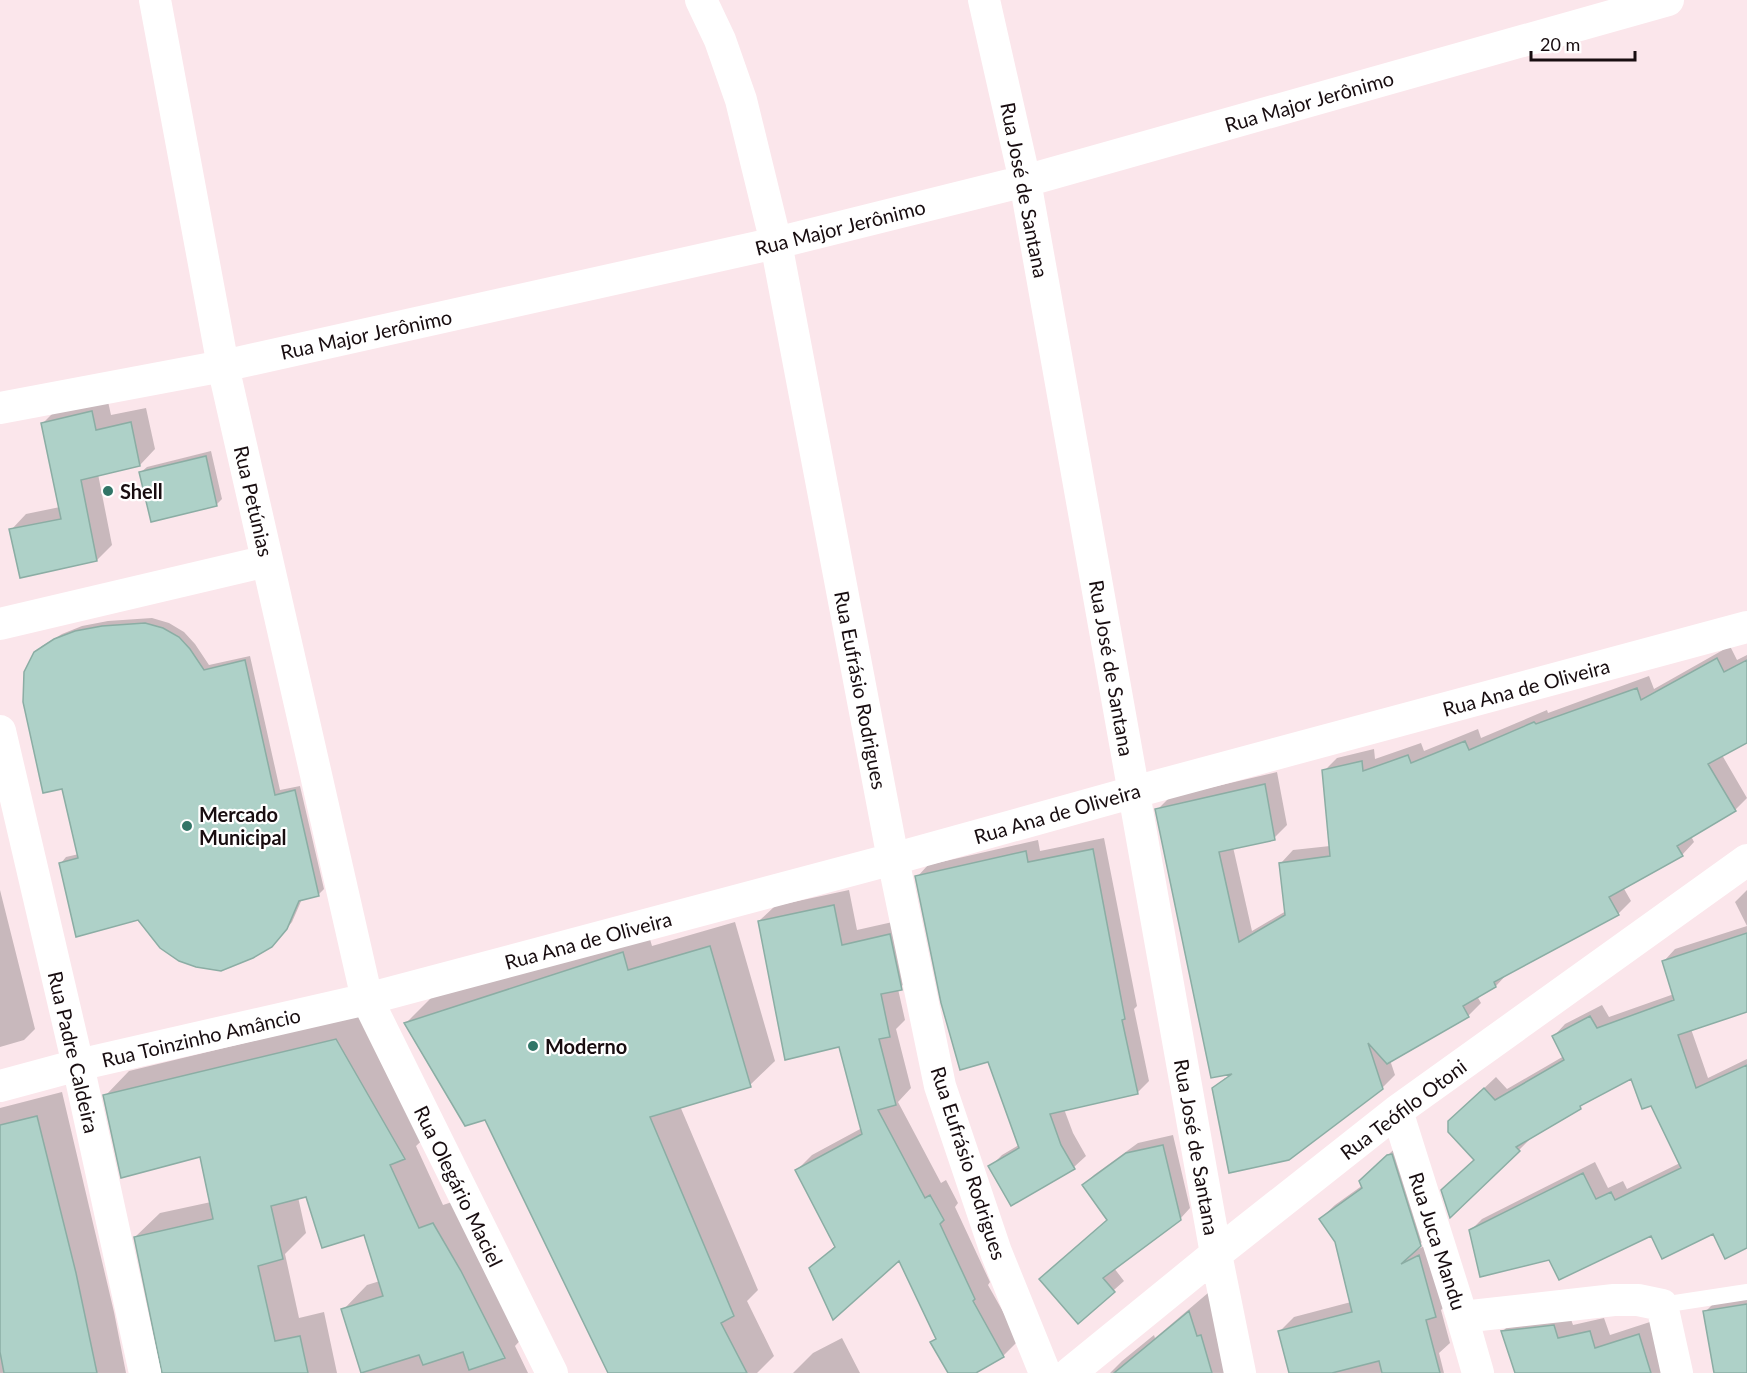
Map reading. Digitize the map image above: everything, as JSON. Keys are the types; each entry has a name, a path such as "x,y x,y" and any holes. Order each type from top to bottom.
{"street":[{"name":"Rua Petúnias","path":"155,0 223,366 367,999"},
{"name":"Rua Eufrásio Rodrigues","path":"701,0 720,40 741,100 777,243 893,859 940,1086 996,1252 1045,1373"},
{"name":"Rua José de Santana","path":"984,0 1025,181 1216,1254 1240,1373"},
{"name":"Rua Major Jerônimo","path":"0,408 223,366 777,243 1025,181 1668,0"},
{"path":"0,624 267,561"},
{"name":"Rua Ana de Oliveira","path":"367,999 1747,627"},
{"name":"Rua Padre Caldeira","path":"0,731 78,1065 145,1373"},
{"name":"Rua Teófilo Otoni","path":"1070,1373 1397,1111 1747,860"},
{"name":"Rua Toinzinho Amâncio","path":"0,1086 78,1065 367,999"},
{"name":"Rua Olegário Maciel","path":"367,999 552,1373"},
{"name":"Rua Juca Mandu","path":"1397,1111 1478,1373"},
{"path":"1462,1317 1614,1300 1638,1300 1662,1305 1677,1373"}],"lane":[{"path":"1662,1305 1747,1292"}],"building":[{"path":"92,411 96,430 131,422 140,466 81,480 97,561 20,578 9,529 61,519 41,423"},
{"path":"206,456 217,506 151,522 139,472"},
{"name":"Mercado Municipal","path":"145,623 163,628 179,637 204,670 245,660 275,795 295,790 319,896 299,901 287,929 272,947 253,958 221,971 196,967 179,961 160,948 138,920 76,937 59,863 78,858 62,789 43,793 23,702 24,672 34,652 54,639 75,631 102,626"},
{"path":"1717,658 1724,672 1747,660 1747,743 1708,764 1736,811 1677,846 1683,856 1609,897 1619,915 1494,982 1496,987 1463,1006 1469,1017 1387,1064 1368,1043 1383,1089 1289,1160 1229,1173 1212,1088 1232,1074 1211,1078 1155,809 1265,784 1275,840 1219,852 1239,942 1285,915 1279,863 1330,856 1322,770 1362,761 1363,771 1408,755 1411,763 1465,741 1469,750 1534,722 1536,724 1637,688 1641,700"},
{"path":"1093,849 1125,1019 1122,1020 1138,1094 1050,1114 1061,1145 1075,1169 1011,1206 988,1166 1019,1148 988,1062 960,1070 941,1003 915,876 1026,851 1028,862"},
{"path":"834,905 842,945 890,934 902,990 881,994 890,1037 879,1039 896,1105 878,1110 925,1198 930,1195 944,1220 940,1224 975,1299 973,1301 1004,1357 976,1373 948,1373 930,1342 936,1339 899,1261 833,1320 809,1268 835,1247 795,1170 862,1134 839,1047 785,1060 758,921"},
{"path":"1747,933 1747,1012 1678,1035 1696,1088 1747,1065 1747,1248 1725,1259 1713,1234 1662,1259 1651,1236 1559,1280 1549,1260 1480,1277 1469,1230 1583,1173 1596,1199 1611,1192 1615,1200 1681,1168 1651,1106 1642,1109 1631,1079 1580,1106 1581,1109 1516,1147 1520,1151 1450,1218 1441,1190 1474,1160 1448,1132 1448,1121 1484,1088 1495,1100 1564,1060 1552,1036 1590,1016 1597,1028 1674,1000 1662,961"},
{"path":"710,946 751,1087 650,1117 734,1316 721,1323 747,1373 608,1373 485,1120 465,1126 404,1023 623,952 628,970"},
{"path":"336,1039 405,1159 390,1165 419,1228 433,1223 461,1271 505,1358 469,1370 463,1352 423,1365 419,1355 361,1373 341,1309 383,1296 364,1235 322,1248 306,1197 271,1206 283,1259 258,1266 275,1341 300,1336 308,1373 162,1373 134,1237 213,1219 200,1157 121,1178 103,1095"},
{"path":"37,1116 76,1273 97,1373 4,1373 0,1352 0,1125"},
{"path":"1163,1145 1181,1220 1103,1278 1115,1292 1078,1324 1039,1279 1107,1220 1082,1185 1126,1153"},
{"path":"1392,1154 1421,1246 1401,1264 1419,1255 1436,1317 1426,1320 1440,1373 1382,1373 1379,1361 1332,1373 1289,1373 1278,1331 1352,1312 1335,1242 1319,1219 1362,1188 1359,1181 1387,1155"},
{"path":"1747,1304 1747,1373 1714,1373 1703,1311"},
{"path":"1189,1311 1197,1336 1201,1335 1212,1373 1114,1373"},
{"path":"1554,1325 1558,1338 1590,1331 1595,1348 1639,1334 1651,1373 1515,1373 1501,1331"}],"place":[{"name":"Shell","path":"108,491"},
{"name":"Mercado Municipal","path":"187,826"},
{"name":"Moderno","path":"533,1046"}]}
